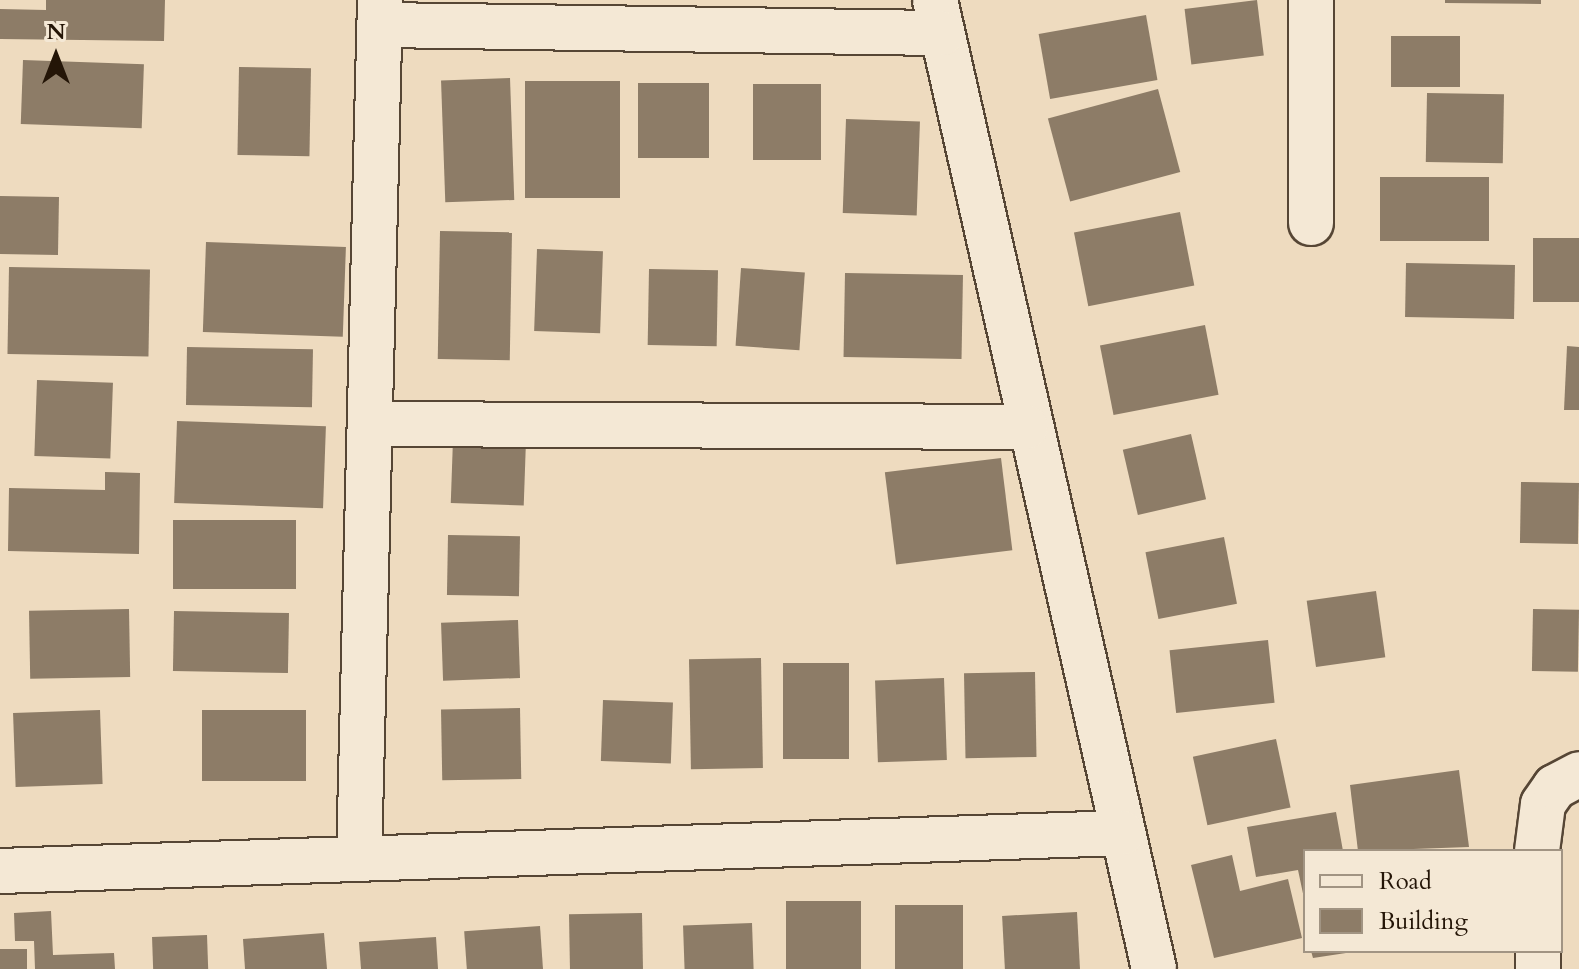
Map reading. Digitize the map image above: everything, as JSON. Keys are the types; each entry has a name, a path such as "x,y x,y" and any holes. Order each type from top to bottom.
{"street":[{"path":"1311,0 1311,223"},
{"path":"359,859 380,12 938,16 1026,427 1154,969"},
{"path":"371,424 1026,427"},
{"path":"1537,849 1543,804 1555,787 1579,774"},
{"path":"0,871 1122,833"}],"building":[{"path":"46,0 165,0 164,41 0,39 0,9 46,10"},
{"path":"1257,0 1264,56 1191,64 1185,9"},
{"path":"1445,0 1541,0 1541,4 1445,3"},
{"path":"1146,15 1157,80 1050,99 1039,34"},
{"path":"1391,36 1460,36 1460,87 1391,87"},
{"path":"23,60 144,64 142,128 21,124"},
{"path":"239,67 311,68 309,156 237,155"},
{"path":"510,78 514,200 445,202 441,80"},
{"path":"525,81 620,81 620,198 525,198"},
{"path":"638,83 709,83 709,158 638,158"},
{"path":"753,84 821,84 821,160 753,160"},
{"path":"1158,89 1180,172 1070,202 1048,119"},
{"path":"1427,93 1504,94 1503,163 1426,162"},
{"path":"846,119 920,122 917,216 843,213"},
{"path":"1380,177 1489,177 1489,241 1380,241"},
{"path":"0,196 59,197 58,255 0,254"},
{"path":"1180,212 1194,286 1088,306 1074,233"},
{"path":"440,231 512,232 510,360 438,359"},
{"path":"1533,238 1579,238 1579,302 1533,302"},
{"path":"206,242 346,247 343,337 203,332"},
{"path":"537,249 603,251 600,333 534,331"},
{"path":"1406,263 1515,265 1514,319 1405,317"},
{"path":"9,267 150,269 148,356 7,354"},
{"path":"741,268 805,272 799,350 736,346"},
{"path":"649,269 718,270 717,346 648,345"},
{"path":"845,273 963,275 962,359 844,357"},
{"path":"1205,325 1219,395 1114,415 1100,345"},
{"path":"1567,346 1579,347 1579,410 1564,410"},
{"path":"187,347 313,349 312,407 186,405"},
{"path":"37,380 113,383 110,459 34,456"},
{"path":"177,421 326,426 323,508 174,503"},
{"path":"1191,434 1206,499 1138,515 1123,450"},
{"path":"453,439 526,442 524,506 451,503"},
{"path":"1001,458 1012,550 896,565 885,472"},
{"path":"105,472 140,473 139,554 8,551 9,488 105,490"},
{"path":"1521,482 1579,483 1578,544 1520,543"},
{"path":"173,520 296,520 296,589 173,589"},
{"path":"448,535 520,536 519,596 447,595"},
{"path":"1224,537 1237,604 1158,619 1145,552"},
{"path":"1376,591 1385,657 1316,667 1307,601"},
{"path":"129,609 130,677 30,679 29,611"},
{"path":"1533,609 1579,610 1578,672 1532,671"},
{"path":"174,611 289,613 288,673 173,671"},
{"path":"518,620 520,678 443,681 441,623"},
{"path":"1268,640 1275,703 1176,713 1170,650"},
{"path":"761,658 763,768 691,769 689,659"},
{"path":"783,663 849,663 849,759 783,759"},
{"path":"1035,672 1036,757 965,758 964,673"},
{"path":"944,678 947,760 878,762 875,680"},
{"path":"603,700 673,702 671,763 601,761"},
{"path":"520,708 521,779 442,780 441,709"},
{"path":"100,710 103,784 16,787 13,713"},
{"path":"202,710 306,710 306,781 202,781"},
{"path":"1276,739 1291,807 1207,825 1193,757"},
{"path":"1459,770 1469,847 1358,849 1350,785"},
{"path":"1336,812 1343,849 1303,849 1303,894 1298,870 1256,877 1247,827"},
{"path":"1232,855 1240,891 1288,879 1302,938 1214,958 1191,865"},
{"path":"786,901 861,901 861,969 786,969"},
{"path":"895,905 963,905 963,969 895,969"},
{"path":"51,911 53,955 114,953 115,969 35,969 34,941 15,941 14,913"},
{"path":"1077,912 1080,969 1005,969 1002,916"},
{"path":"642,913 643,969 570,969 569,914"},
{"path":"752,923 754,969 685,969 683,925"},
{"path":"540,926 543,969 467,969 464,931"},
{"path":"324,933 327,969 245,969 243,939"},
{"path":"207,935 208,969 153,969 152,937"},
{"path":"436,937 438,969 361,969 359,942"},
{"path":"0,949 27,949 27,969 0,969"},
{"path":"1312,953 1346,953 1313,958"}]}
